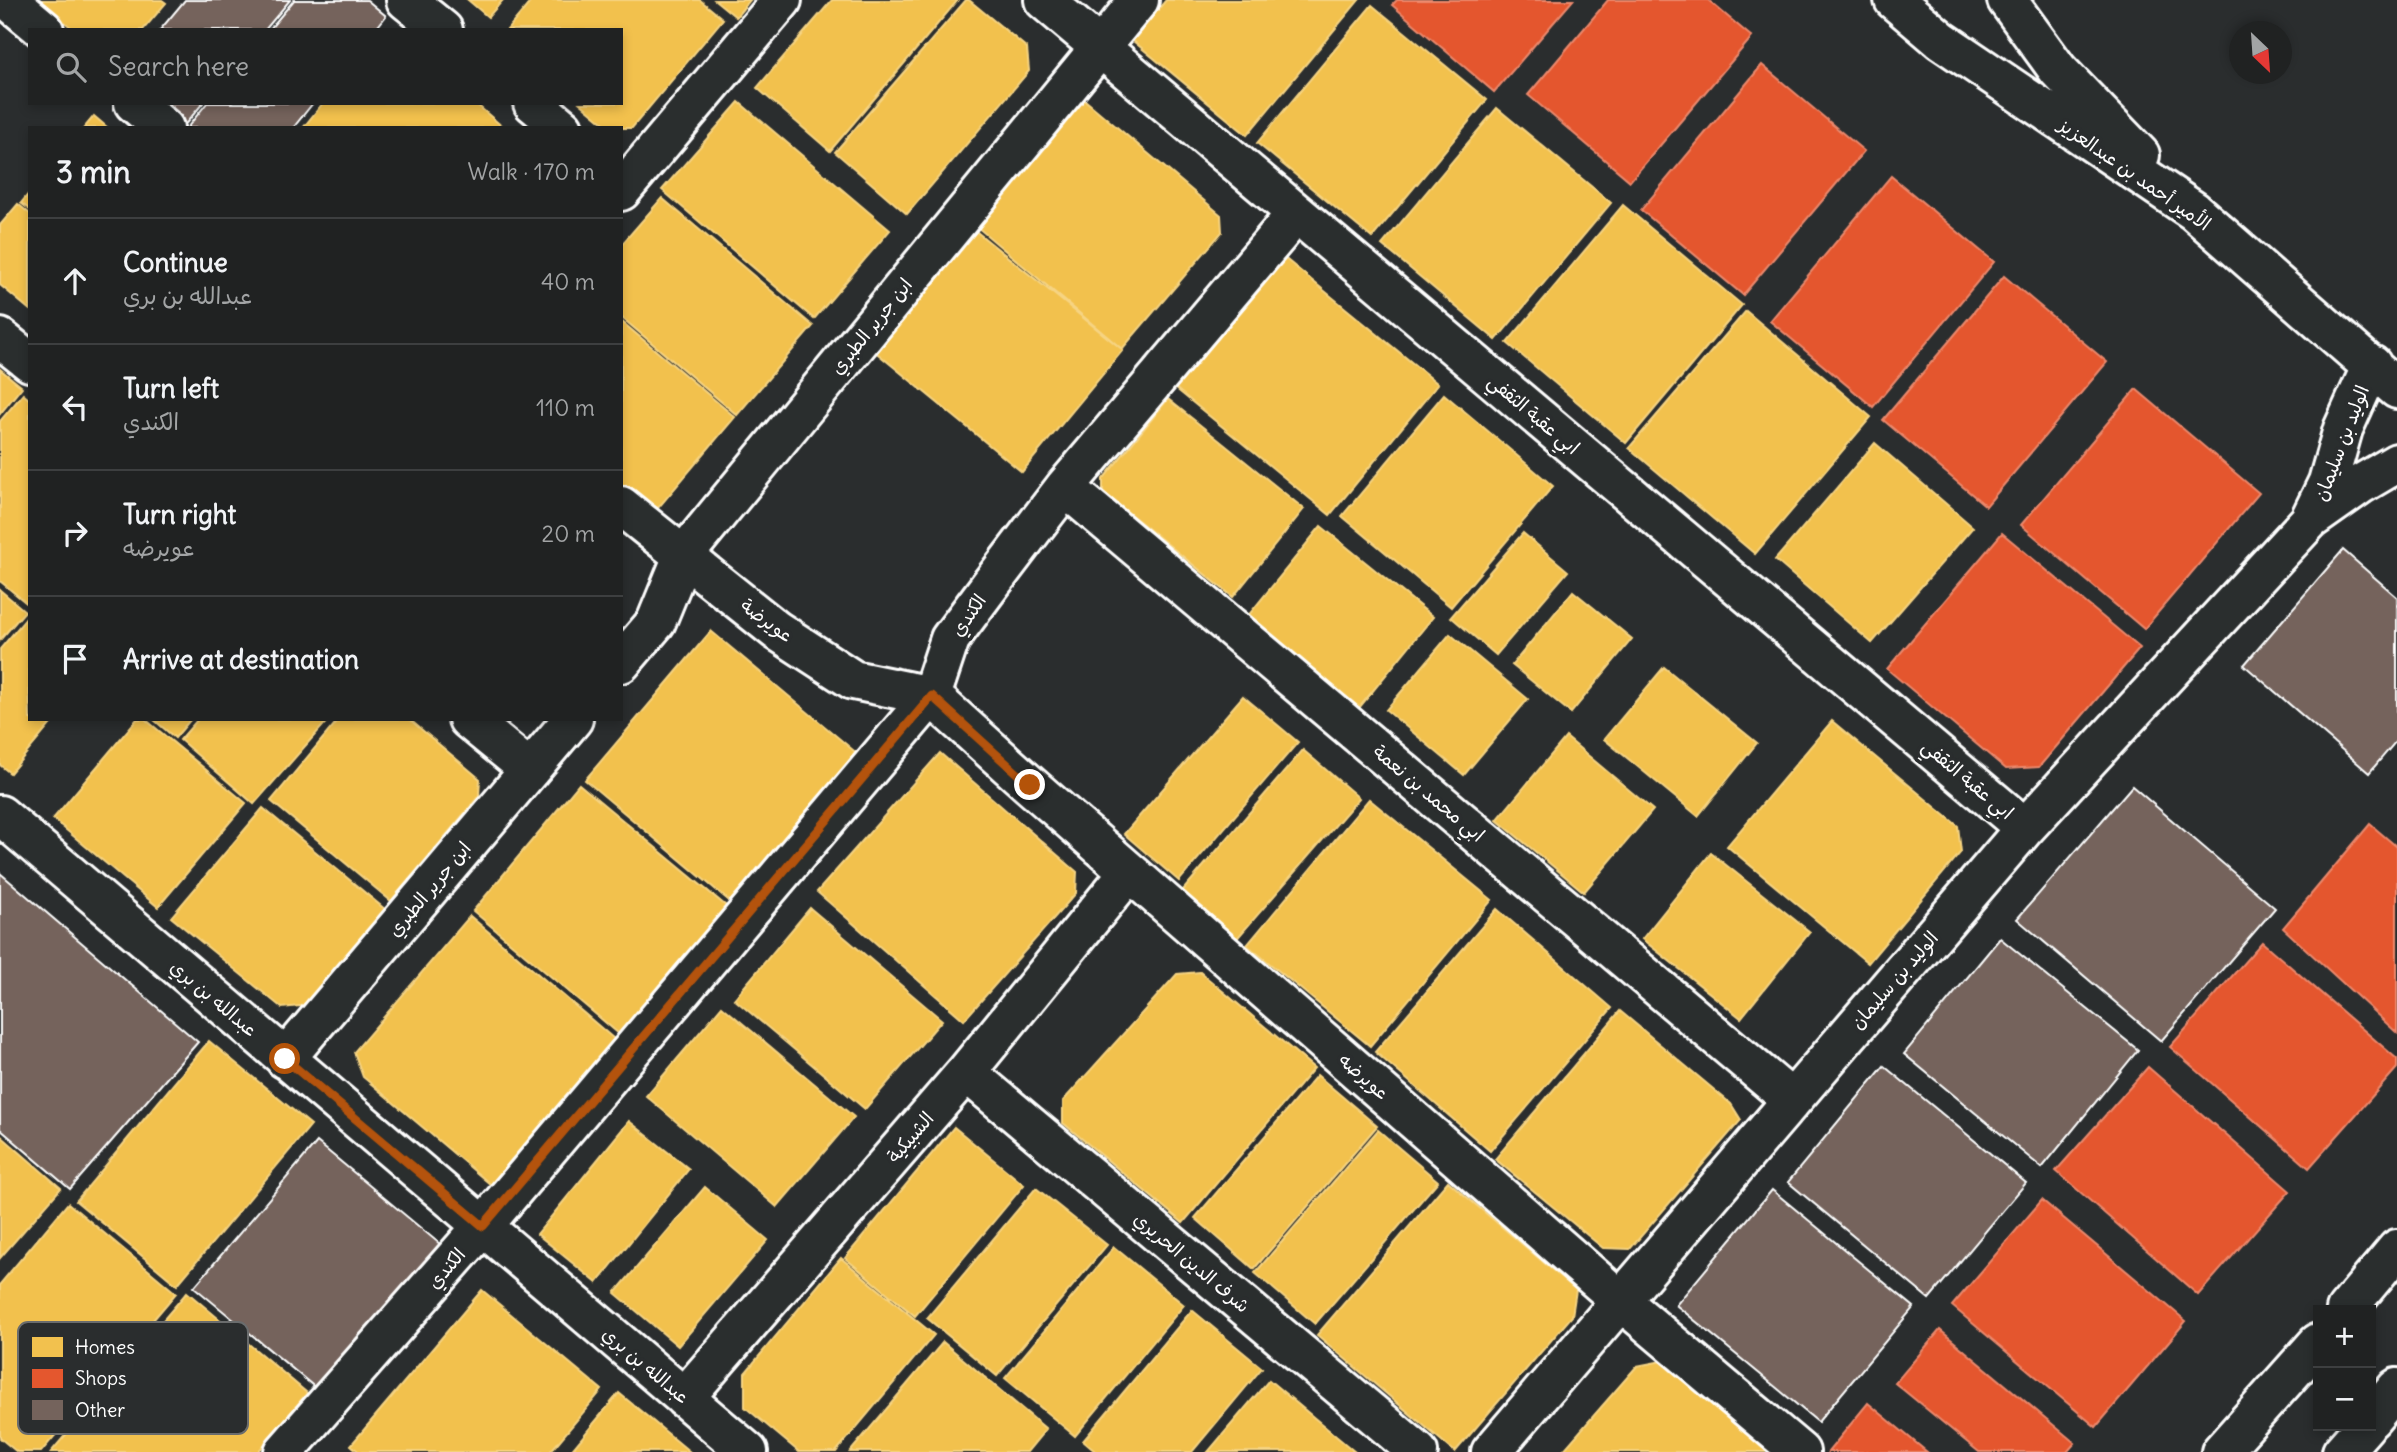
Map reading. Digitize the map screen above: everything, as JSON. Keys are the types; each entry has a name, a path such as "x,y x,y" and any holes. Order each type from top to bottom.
{"street":[{"path":"8,0 42,28"},
{"path":"406,0 441,28"},
{"path":"624,183 782,0"},
{"name":"ابي عقبة الثقفي","path":"1044,0 2025,828"},
{"name":"ابن جرير الطبري","path":"623,661 656,622 682,556 1139,0"},
{"name":"الأمير أحمد بن عبدالعزيز","path":"1894,0 1941,40 2194,211 2384,377"},
{"path":"2007,0 2058,70 2194,211"},
{"path":"136,105 162,126"},
{"path":"535,105 561,126"},
{"name":"الكندي","path":"284,1452 483,1226 932,696 950,639 1065,487 1296,214"},
{"path":"0,338 28,360"},
{"name":"الوليد بن سليمان","path":"2310,520 2328,482 2343,429 2384,377"},
{"name":"الوليد بن سليمان","path":"1491,1452 2025,828 2310,520 2361,484 2397,463"},
{"name":"ابي محمد بن نعمة","path":"1065,487 1792,1100"},
{"name":"عويرضة","path":"623,508 776,630 853,680 932,696"},
{"name":"عويرضه","path":"932,696 1129,872 1621,1301 1800,1452"},
{"path":"470,721 530,770"},
{"name":"ابن جرير الطبري","path":"285,1059 571,721"},
{"name":"عبدالله بن بري","path":"0,816 748,1452"},
{"name":"الشبيكية","path":"684,1398 967,1072 1129,872"},
{"name":"شرف الدين الحريري","path":"967,1072 1418,1452"},
{"path":"2350,1305 2397,1249"},
{"path":"2221,1452 2313,1349"},
{"path":"2376,1413 2397,1388"},
{"path":"2342,1452 2361,1431"}],"building: Homes":[{"path":"39,0 162,0 166,3 145,28 72,28"},
{"path":"468,0 503,0 488,17"},
{"path":"532,0 700,0 723,19 632,128 608,126 582,105 623,105 623,28 509,28"},
{"path":"715,0 750,0 736,17"},
{"path":"832,0 958,0 830,151 757,88"},
{"path":"966,0 1027,48 1029,71 907,214 835,152"},
{"path":"1166,0 1359,0 1247,135 1132,40"},
{"path":"1372,5 1487,100 1372,238 1257,143"},
{"path":"1079,95 1221,215 1222,232 1122,349 970,221"},
{"path":"739,102 890,230 814,319 662,190"},
{"path":"321,105 477,105 502,126 305,126"},
{"path":"1497,108 1611,203 1496,340 1382,245"},
{"path":"94,116 106,126 86,126"},
{"path":"28,194 28,208 21,203"},
{"path":"662,198 813,326 737,415 623,319 623,243"},
{"path":"18,204 28,212 28,308 0,285 0,225"},
{"path":"1623,205 1742,305 1626,443 1507,343"},
{"path":"972,228 1123,350 1022,472 872,349"},
{"path":"1282,256 1438,384 1330,515 1174,387"},
{"path":"1746,311 1871,417 1755,554 1629,448"},
{"path":"623,323 735,417 659,507 648,511 623,494"},
{"path":"0,369 22,387 0,414"},
{"path":"23,394 28,398 28,604 0,581 0,421"},
{"path":"1444,394 1553,486 1451,607 1342,516"},
{"path":"1168,399 1304,509 1233,597 1103,492 1103,479"},
{"path":"1875,443 1973,527 1872,643 1775,560"},
{"path":"1321,526 1433,617 1359,708 1247,617"},
{"path":"1523,533 1568,571 1496,655 1451,617"},
{"path":"0,590 25,611 0,640"},
{"path":"1573,591 1632,639 1571,713 1512,665"},
{"path":"28,616 28,721 53,721 10,773 0,765 0,649"},
{"path":"711,631 859,755 733,904 585,780"},
{"path":"1450,634 1528,699 1464,775 1386,710"},
{"path":"1664,667 1757,743 1698,816 1604,739"},
{"path":"1243,696 1298,742 1179,881 1124,834"},
{"path":"135,721 147,721 246,803 158,907 53,819"},
{"path":"155,721 189,721 175,738"},
{"path":"196,721 327,721 254,804 180,740"},
{"path":"337,721 411,721 480,779 479,796 391,901 271,801"},
{"path":"1832,721 1958,826 1961,852 1868,963 1727,846"},
{"path":"1566,737 1653,810 1584,892 1497,820"},
{"path":"1303,750 1359,798 1233,943 1178,896"},
{"path":"940,753 1077,872 1076,893 964,1020 817,892"},
{"path":"579,784 732,911 625,1039 473,911"},
{"path":"1369,799 1492,900 1370,1046 1247,945"},
{"path":"263,808 387,911 309,1005 282,1008 171,917"},
{"path":"1711,853 1810,932 1741,1018 1642,939"},
{"path":"810,908 942,1020 865,1109 734,999"},
{"path":"1497,909 1612,1008 1490,1151 1375,1052"},
{"path":"470,916 620,1044 496,1189 363,1077 354,1052"},
{"path":"1200,972 1314,1068 1183,1223 1063,1123 1063,1101 1177,974"},
{"path":"722,1006 854,1117 777,1207 646,1096"},
{"path":"1620,1011 1731,1104 1741,1120 1630,1249 1603,1248 1495,1159"},
{"path":"209,1041 311,1125 177,1285 76,1201"},
{"path":"1317,1075 1377,1126 1254,1269 1195,1218"},
{"path":"629,1121 689,1169 597,1283 537,1234"},
{"path":"954,1127 1024,1185 915,1316 845,1258"},
{"path":"1378,1130 1438,1181 1315,1324 1255,1273"},
{"path":"0,1135 61,1188 0,1258"},
{"path":"1448,1181 1576,1290 1572,1316 1455,1452 1317,1335"},
{"path":"705,1187 768,1240 678,1346 615,1293"},
{"path":"1036,1188 1107,1245 997,1376 927,1318"},
{"path":"68,1203 176,1293 151,1322 18,1322 18,1434 56,1434 41,1452 17,1452 0,1438 0,1284"},
{"path":"1114,1247 1184,1305 1075,1436 1005,1378"},
{"path":"841,1258 934,1335 836,1452 799,1452 745,1407 745,1373"},
{"path":"482,1290 602,1390 550,1452 359,1452 351,1445"},
{"path":"187,1292 223,1322 162,1322"},
{"path":"1192,1310 1262,1368 1192,1452 1096,1452 1083,1441"},
{"path":"943,1342 1046,1429 1027,1452 850,1452"},
{"path":"248,1343 307,1393 258,1452 51,1452 66,1434 248,1434"},
{"path":"1662,1361 1768,1452 1562,1452 1637,1366"},
{"path":"1269,1380 1355,1452 1208,1452"},
{"path":"619,1393 690,1452 570,1452"}],"building: Shops":[{"path":"1397,0 1573,0 1494,92 1392,5"},
{"path":"1608,0 1708,0 1752,37 1630,181 1528,95"},
{"path":"1762,65 1864,151 1743,295 1641,210"},
{"path":"1891,176 1994,262 1873,407 1770,321"},
{"path":"2004,276 2107,362 1986,506 1883,420"},
{"path":"2136,389 2259,493 2144,629 2021,525"},
{"path":"2002,533 2140,648 2039,767 2006,769 1887,669"},
{"path":"2370,824 2397,847 2397,1033 2283,928"},
{"path":"2262,942 2397,1059 2397,1068 2309,1168 2170,1047"},
{"path":"2148,1067 2290,1191 2198,1295 2056,1171"},
{"path":"2042,1200 2186,1321 2096,1427 1952,1306"},
{"path":"1940,1330 2075,1443 2067,1452 1979,1452 1895,1383"},
{"path":"1868,1403 1927,1452 1828,1452"}],"building: Other":[{"path":"185,0 290,0 267,28 162,28"},
{"path":"294,0 367,0 386,16 377,28 271,28"},
{"path":"158,105 201,105 182,126"},
{"path":"205,105 311,105 295,126 189,126"},
{"path":"2343,550 2397,597 2397,740 2369,773 2244,665"},
{"path":"2132,786 2275,908 2161,1041 2017,919"},
{"path":"0,873 198,1042 70,1189 0,1129"},
{"path":"2000,938 2138,1050 2042,1168 1904,1054"},
{"path":"1884,1066 2026,1183 1929,1299 1788,1182"},
{"path":"317,1142 440,1244 317,1389 248,1332 248,1322 236,1322 194,1287"},
{"path":"1772,1190 1914,1307 1818,1422 1676,1305"}],"route":[{"path":"285,1059 483,1226 932,696 1030,785"}]}
